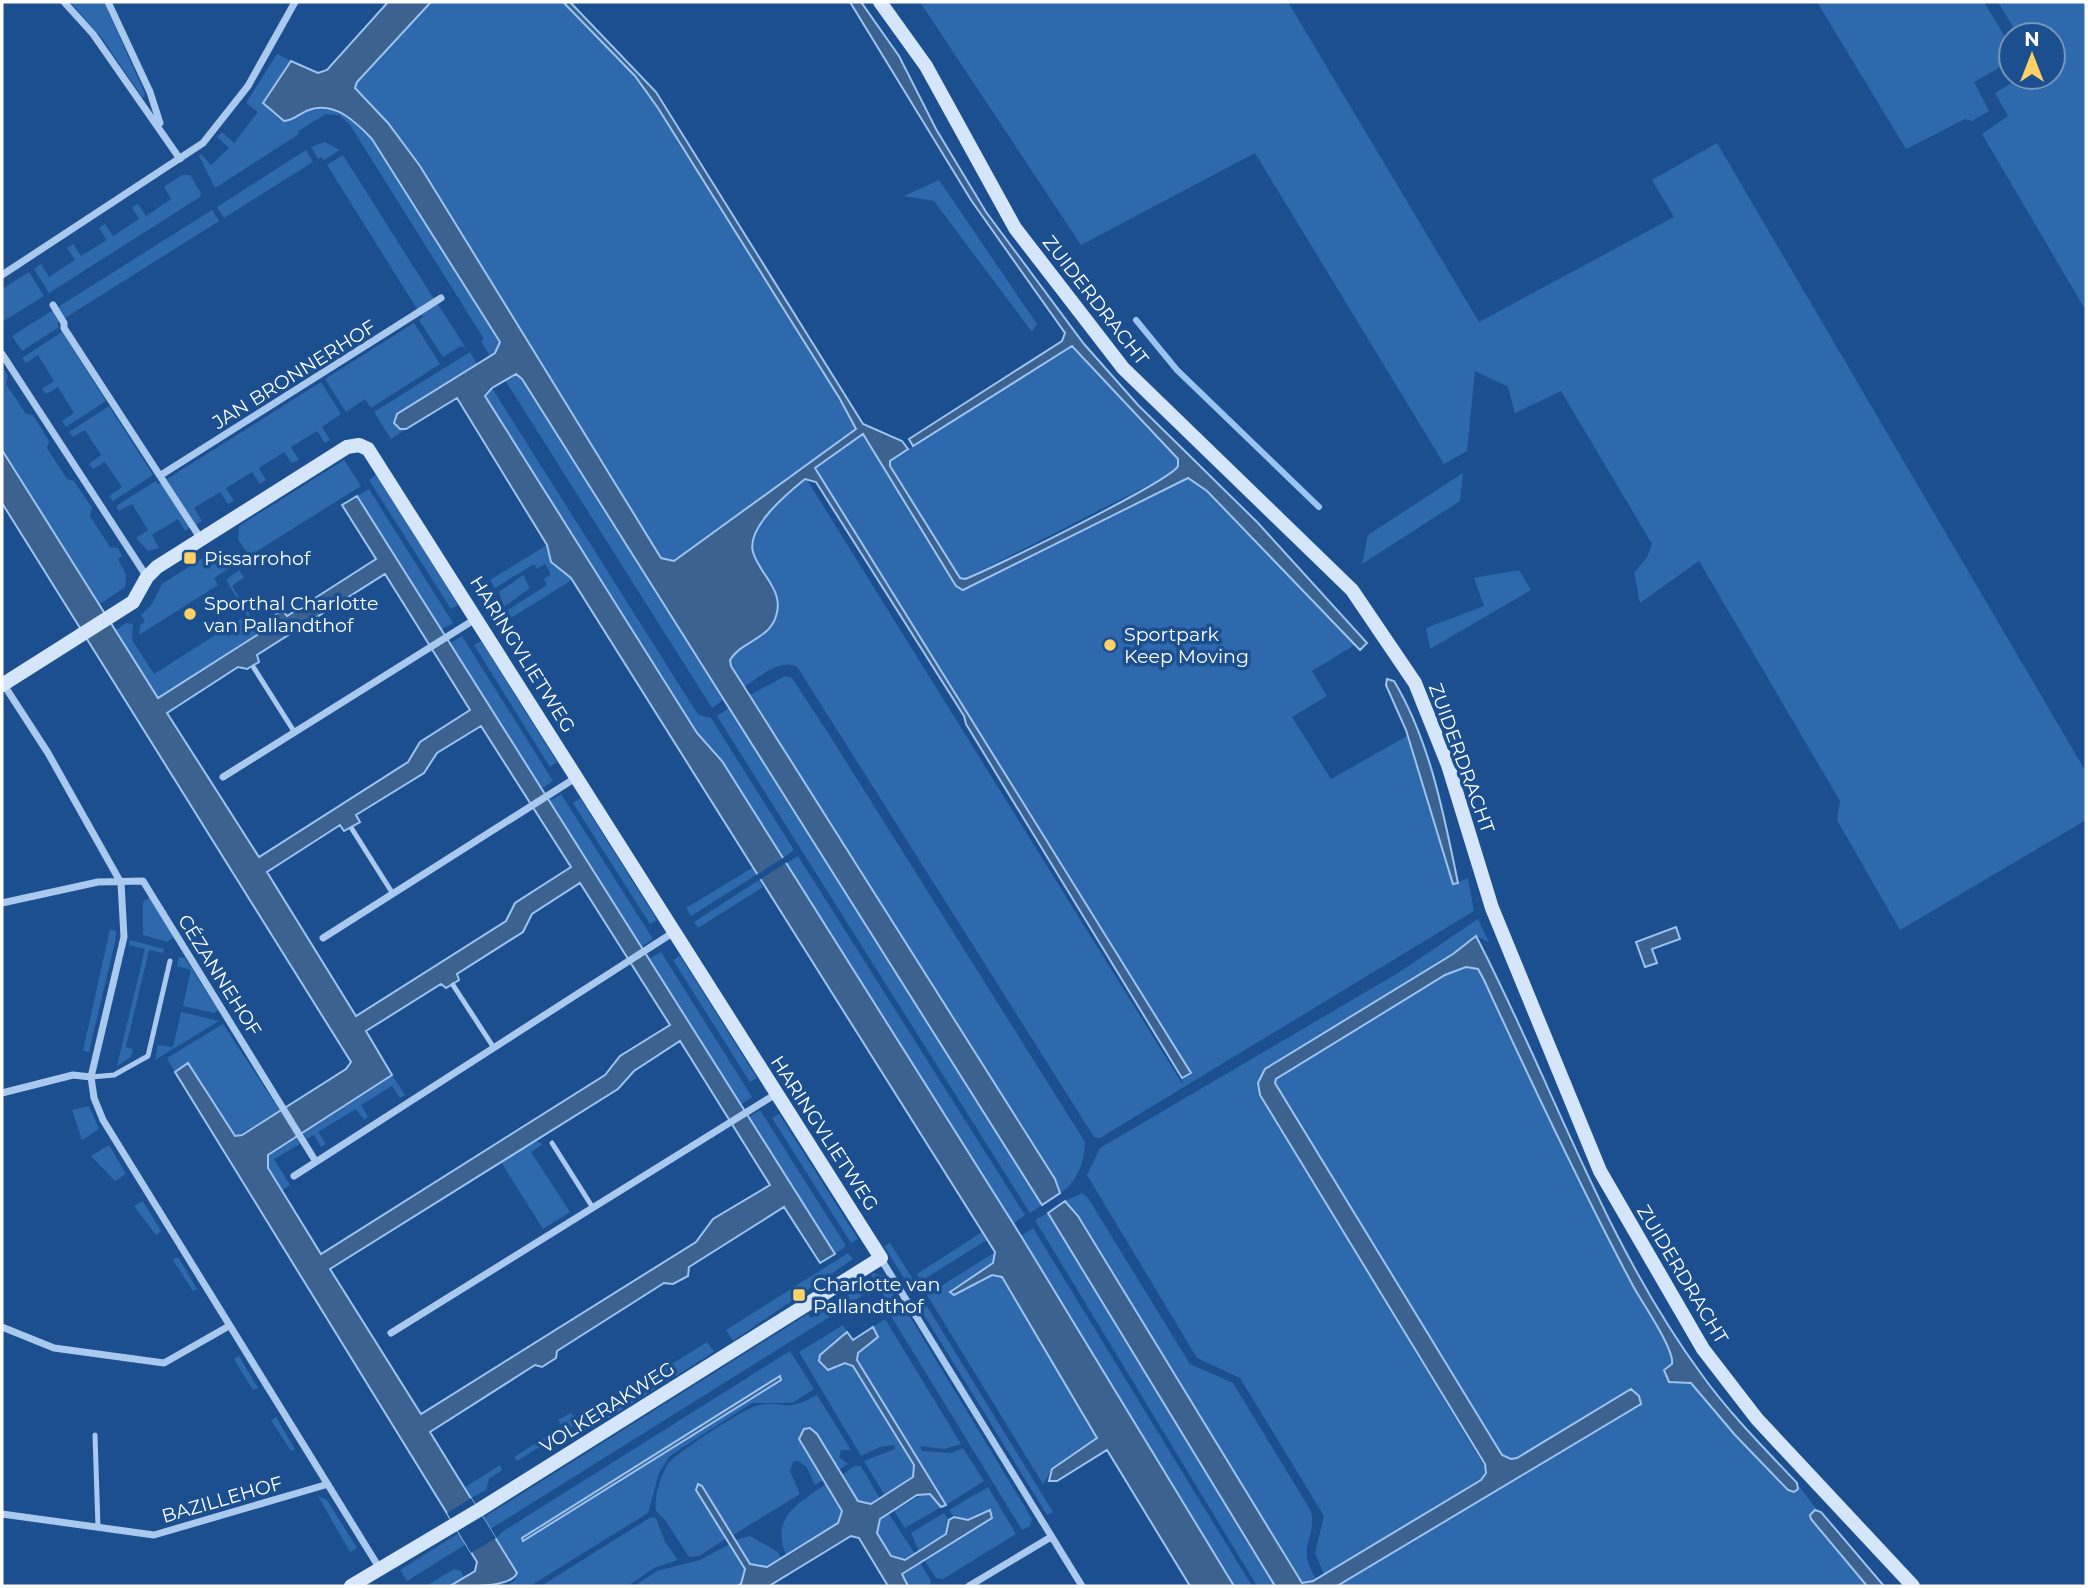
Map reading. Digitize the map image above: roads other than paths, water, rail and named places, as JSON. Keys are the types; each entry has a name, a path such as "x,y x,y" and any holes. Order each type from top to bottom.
{"street":[{"path":"64,2 93,34 180,159"},
{"path":"108,2 150,92 162,131"},
{"path":"2,264 4,273 180,159 217,128 248,86 295,2"},
{"name":"ZUIDERDRACHT","path":"880,2 926,66 1015,228 1123,368 1352,590 1415,682 1448,765 1492,908 1600,1171 1703,1349 1757,1419 1913,1586"},
{"name":"JAN BRONNERHOF","path":"161,475 441,298"},
{"path":"53,305 64,323 64,328 201,539"},
{"path":"2,354 147,577"},
{"name":"HARINGVLIETWEG","path":"2,683 133,602 147,577 201,539 347,447 363,446 374,454 881,1258"},
{"path":"223,777 477,618"},
{"path":"2,683 48,753 121,883 124,937 91,1077 94,1098 103,1120 325,1485 381,1571"},
{"path":"323,938 578,777"},
{"name":"CÉZANNEHOF","path":"2,903 98,882 144,881 316,1162"},
{"path":"294,1176 674,932"},
{"path":"2,1093 73,1074 91,1077"},
{"path":"391,1334 777,1094"},
{"path":"881,1258 1082,1586"},
{"name":"VOLKERAKWEG","path":"351,1586 381,1571 881,1258"},
{"path":"2,1327 54,1348 164,1363 229,1326"},
{"name":"BAZILLEHOF","path":"2,1514 154,1535 325,1485"},
{"path":"969,1586 1051,1536"}],"lane":[{"path":"254,668 295,733"},
{"path":"352,829 393,894"},
{"path":"91,1077 114,1075 148,1056 170,961"},
{"path":"453,985 494,1048"},
{"path":"552,1143 593,1208"},
{"path":"95,1435 99,1527"}],"waterway":[{"path":"1136,320 1177,370 1319,507"}],"place":[{"name":"Pissarrohof","path":"190,558"},
{"name":"Sporthal Charlotte van Pallandthof","path":"190,614"},
{"name":"Sportpark Keep Moving","path":"1110,645"},
{"name":"Charlotte van Pallandthof","path":"799,1295"}]}
